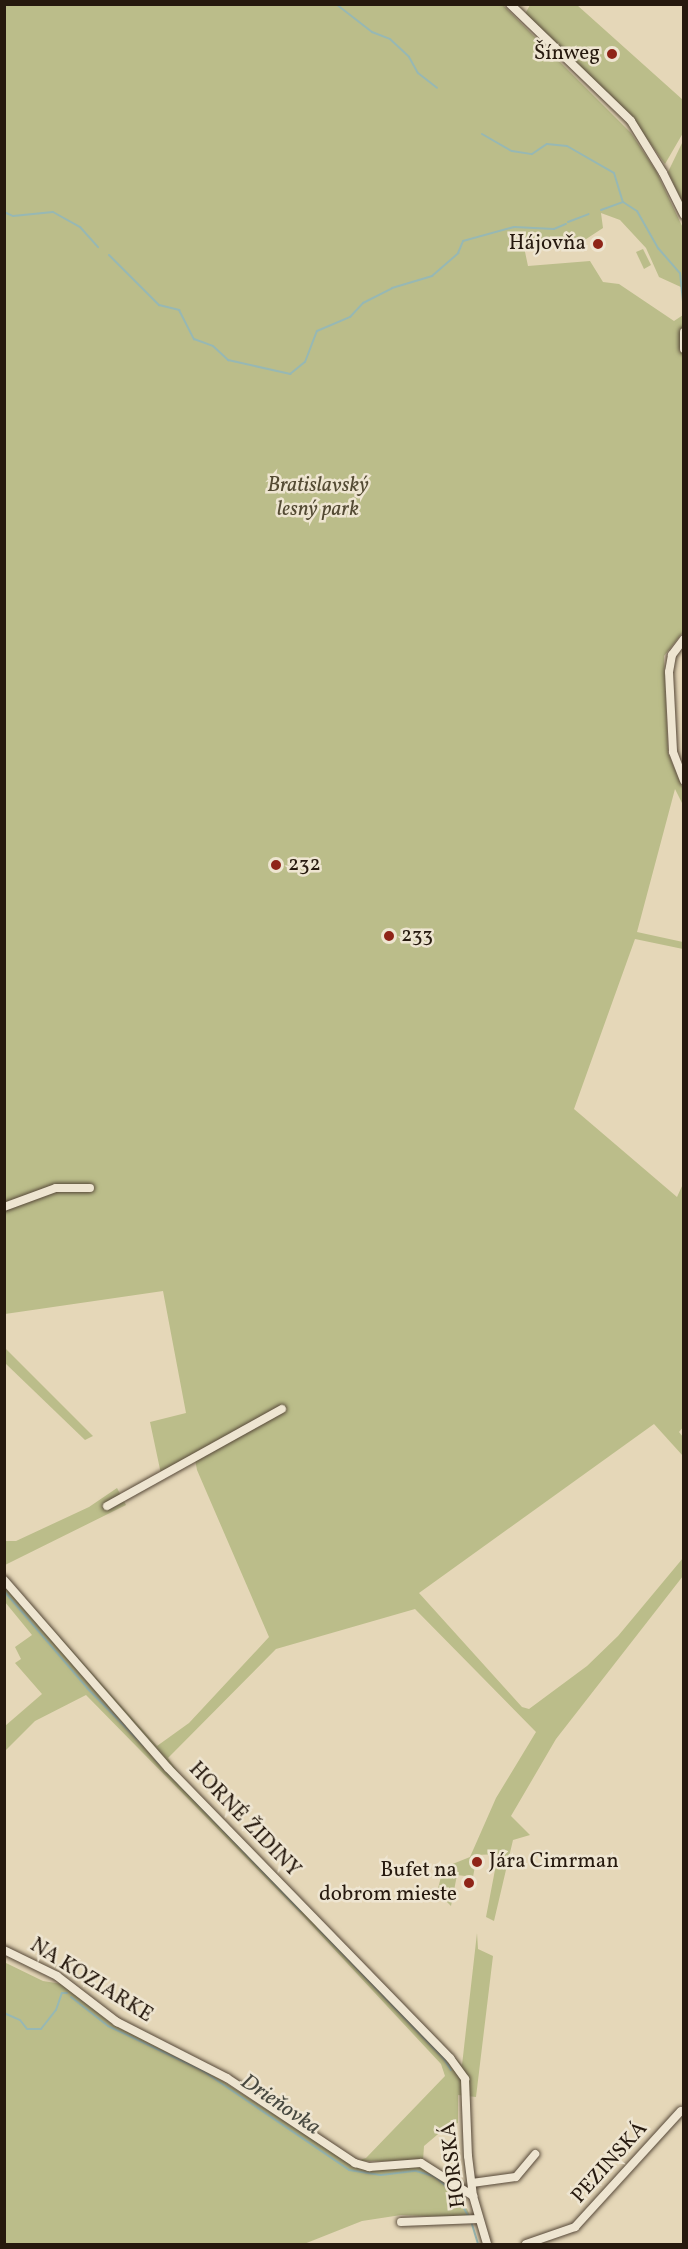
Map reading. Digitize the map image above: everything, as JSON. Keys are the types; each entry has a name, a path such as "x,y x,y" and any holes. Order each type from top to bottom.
{"street":[{"path":"510,4 631,121 663,173 684,215"},
{"path":"684,332 684,349"},
{"path":"684,639 672,655 669,672 674,752 684,781"},
{"path":"4,1208 56,1188 90,1188"},
{"path":"107,1506 282,1409"},
{"name":"HORNÉ ŽIDINY","path":"4,1580 168,1768 438,2044 465,2079"},
{"name":"NA KOZIARKE","path":"4,1950 57,1976 117,2022 219,2073 355,2163 369,2167 421,2163 473,2196"},
{"name":"HORSKÁ","path":"465,2079 465,2129 473,2196 487,2244"},
{"name":"PEZINSKÁ","path":"526,2244 575,2227 681,2111"},
{"path":"472,2183 516,2177 535,2154"},
{"path":"401,2222 478,2219"}],"green space":[{"name":"Bratislavský lesný park","path":"5,5 503,5 631,133 656,171 683,228 683,288 659,277 646,248 620,220 601,213 603,228 577,245 563,237 524,247 528,266 590,261 603,282 619,284 674,321 683,315 683,632 664,656 668,753 683,789 683,805 675,789 637,932 683,942 683,949 635,939 574,1109 677,1197 683,1184 684,1426 679,1432 683,1437 683,1456 654,1424 419,1593 522,1707 529,1709 587,1666 618,1636 683,1558 683,1576 556,1739 511,1816 530,1835 513,1840 494,1921 486,1917 498,1854 477,1855 473,1877 457,1875 451,1906 437,1892 441,1877 450,1865 470,1857 496,1798 536,1732 415,1609 276,1649 168,1758 181,1776 462,2065 477,1933 478,1949 493,1956 476,2097 458,2095 458,2123 444,2129 424,2146 423,2161 356,2161 366,2158 445,2076 441,2064 305,1918 86,1695 35,1721 5,1751 5,1726 42,1694 15,1663 21,1659 15,1647 32,1635 5,1602 4,1574 157,1746 189,1723 269,1637 197,1470 194,1454 161,1474 150,1422 186,1413 163,1291 5,1314"},
{"path":"530,5 577,5 683,100 683,133 665,164 633,119 525,14"},
{"path":"683,141 683,204 668,172"},
{"path":"643,249 651,265 644,269 636,252"},
{"path":"4,1348 93,1436 85,1440 5,1363"},
{"path":"117,1488 126,1505 5,1565 5,1541 16,1541 89,1507"},
{"path":"4,1962 43,1981 62,1984 113,2025 196,2064 354,2166 420,2166 459,2190 471,2218 401,2215 362,2221 304,2244 5,2244"}],"waterway":[{"path":"336,4 372,32 390,39 409,57 418,73 437,88"},
{"path":"482,134 512,151 532,154 547,144 567,146 614,173 623,202 637,211 658,248 680,273 684,310"},
{"path":"601,210 623,202"},
{"path":"4,212 13,216 53,212 80,227 98,247"},
{"path":"568,222 589,214"},
{"path":"109,255 159,305 179,310 194,339 213,346 228,360 290,374 305,362 317,331 350,317 363,303 392,288 432,276 458,253 463,241 514,227 554,229 566,224"},
{"path":"4,1591 87,1688 143,1745"},
{"path":"156,1760 301,1911"},
{"path":"318,1928 444,2059 451,2070"},
{"name":"Drieňovka","path":"4,2013 20,2020 27,2029 41,2029 56,2010 62,1993 67,1993"},
{"name":"Drieňovka","path":"71,1997 108,2026 203,2071 349,2170 381,2175 416,2171 434,2176 457,2195 469,2218"},
{"name":"Drieňovka","path":"471,2221 478,2244"}],"place":[{"name":"Šínweg","path":"612,54"},
{"name":"Hájovňa","path":"598,244"},
{"name":"232","path":"276,865"},
{"name":"233","path":"389,936"},
{"name":"Jára Cimrman","path":"477,1862"},
{"name":"Bufet na dobrom mieste","path":"469,1883"}]}
